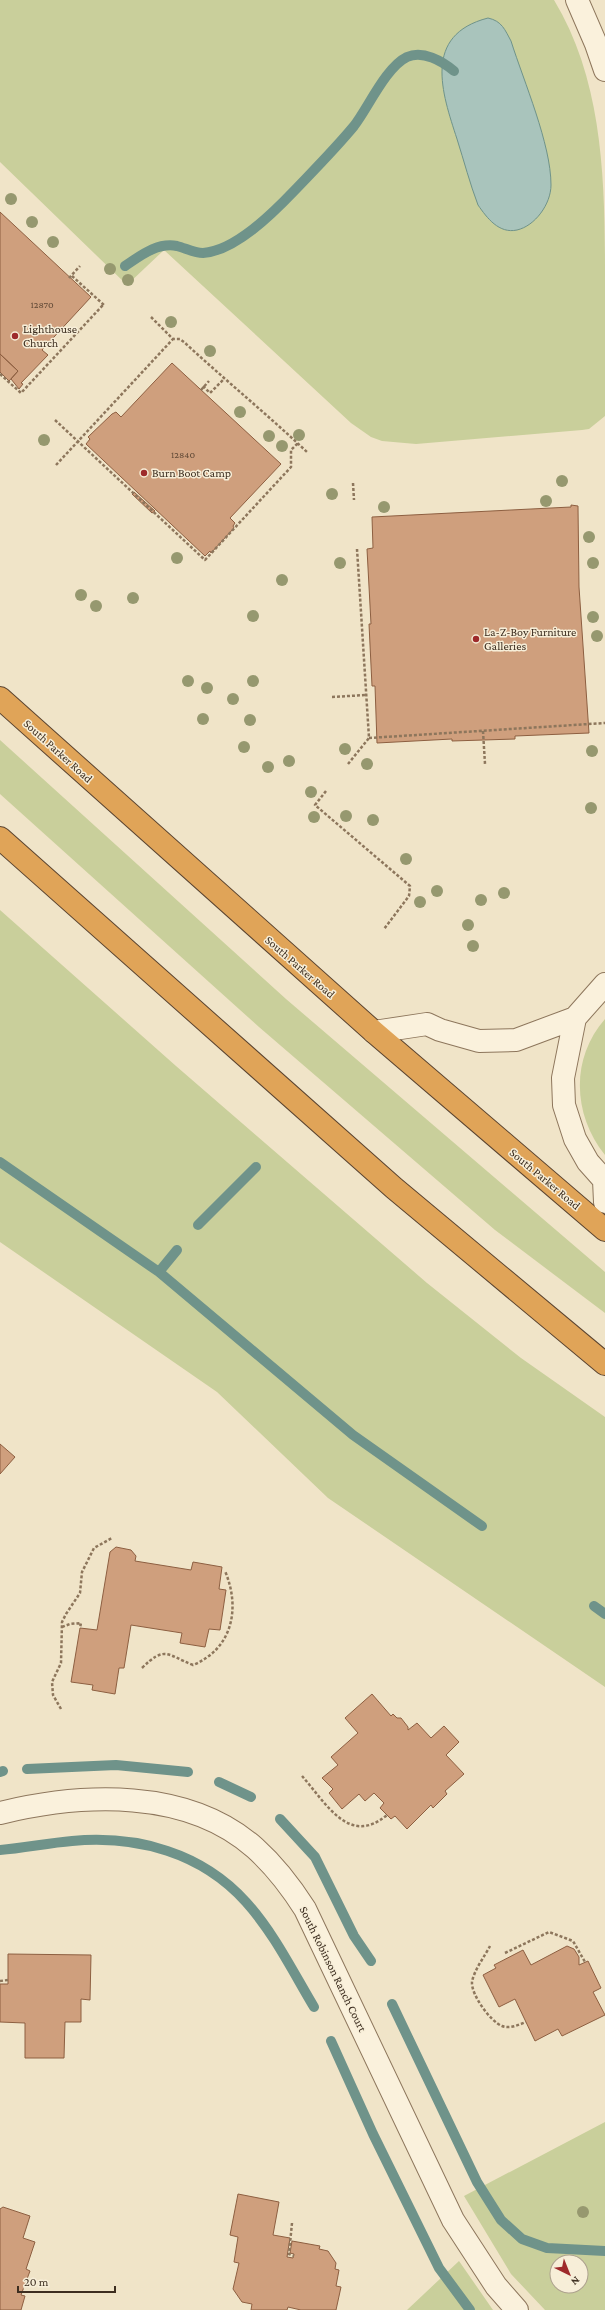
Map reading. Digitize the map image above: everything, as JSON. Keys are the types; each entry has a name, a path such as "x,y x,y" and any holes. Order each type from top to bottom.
{"highway":[{"name":"South Parker Road","path":"0,698 374,1032 605,1230"},
{"path":"0,838 388,1183 605,1364"}],"street":[{"path":"577,0 596,44 605,70"},
{"path":"374,1032 427,1024 463,1038 479,1041 505,1041 528,1036 575,1018 605,984"},
{"path":"575,1018 563,1078 564,1105 575,1139 588,1162 604,1180 605,1202"},
{"name":"South Robinson Ranch Court","path":"0,1813 68,1801 96,1799 167,1805 213,1820 232,1831 255,1848 292,1889 305,1909 453,2220 496,2286 517,2310"}],"path":[{"path":"0,374 21,393 103,305 70,276 80,266"},
{"path":"151,317 173,339 180,339 184,342 240,393 270,416 308,453"},
{"path":"56,465 173,339"},
{"path":"204,386 210,393 224,379"},
{"path":"201,390 209,381"},
{"path":"56,420 205,560 291,467 290,450 298,443"},
{"path":"353,483 354,500"},
{"path":"348,764 369,738 357,549"},
{"path":"332,696 366,695"},
{"path":"369,738 605,723"},
{"path":"483,730 485,764"},
{"path":"326,791 315,805 410,886 409,896 384,929"},
{"path":"61,1710 53,1695 52,1682 61,1663 62,1628 66,1614 80,1593 82,1572 94,1548 112,1538"},
{"path":"142,1668 153,1657 164,1652 172,1654 193,1665 206,1660 219,1649 228,1636 231,1625 232,1597 225,1571"},
{"path":"62,1628 70,1624 81,1623 80,1628"},
{"path":"302,1776 339,1818 357,1828 370,1826 387,1815"},
{"path":"505,1953 549,1932 573,1941 585,1962"},
{"path":"490,1946 472,1982 474,1990 487,2014 499,2024 513,2027 526,2022"},
{"path":"0,1981 8,1980"},
{"path":"292,2223 289,2254 294,2256"}],"green space":[{"path":"0,0 554,0 571,32 583,66 593,101 599,137 605,247 605,416 589,429 582,430 416,444 382,441 371,437 351,423 164,250 127,285 0,162"},
{"path":"0,740 286,999 605,1272 605,1313 495,1230 259,1027 0,794"},
{"path":"0,910 176,1066 427,1283 521,1358 605,1417 605,1687 328,1498 217,1392 0,1242"},
{"path":"605,1019 605,1155 594,1139 587,1122 582,1105 580,1087 581,1069 586,1052 594,1035"},
{"path":"605,2122 605,2310 545,2310 511,2274 464,2196"},
{"path":"459,2261 493,2310 407,2310"}],"water":[{"path":"488,18 497,21 500,24 511,41 542,132 550,169 551,185 545,207 530,224 524,228 511,231 505,230 494,224 478,205 451,121 443,85 442,68 445,52 453,38 467,26"}],"building":[{"path":"0,212 91,297 42,350 48,355 21,383 23,384 19,389 11,379 18,371 0,354"},
{"path":"0,354 18,371 9,381 0,372"},
{"path":"172,363 281,464 230,518 235,523 233,526 234,528 211,553 210,551 205,556 86,444 90,439 88,437 112,414 116,412 121,417"},
{"path":"134,492 155,511 152,513 132,494"},
{"name":"La-Z-Boy Furniture Galleries","path":"571,505 578,506 579,587 589,733 515,736 515,739 452,741 452,739 377,743 375,686 372,686 369,624 371,624 367,549 373,548 372,517 571,507"},
{"path":"0,1444 15,1457 0,1474"},
{"path":"116,1547 131,1550 136,1556 135,1561 191,1570 193,1562 222,1567 219,1589 226,1590 220,1630 209,1629 205,1647 180,1643 182,1633 131,1625 124,1668 119,1668 115,1694 92,1690 93,1685 71,1682 80,1628 97,1630 110,1552"},
{"path":"372,1694 391,1716 393,1714 397,1718 401,1718 408,1727 408,1730 417,1723 431,1738 444,1726 459,1742 446,1755 464,1774 445,1791 447,1794 433,1808 431,1805 407,1829 395,1816 391,1819 380,1808 384,1803 374,1793 365,1801 359,1794 342,1809 329,1793 333,1789 322,1778 338,1765 331,1757 358,1733 345,1718"},
{"path":"567,1946 574,1949 579,1957 579,1965 588,1961 601,1988 593,1992 605,2015 562,2036 558,2029 535,2041 515,1999 499,2007 483,1975 496,1968 494,1965 523,1950 531,1965"},
{"path":"8,1954 91,1955 90,2000 81,1999 81,2022 65,2022 64,2058 25,2058 25,2023 0,2022 0,1984 8,1984"},
{"path":"238,2194 279,2202 273,2235 290,2238 287,2257 293,2258 294,2254 290,2253 292,2241 320,2246 319,2249 328,2251 336,2263 335,2269 339,2270 336,2286 341,2287 336,2310 301,2310 288,2307 287,2310 251,2310 252,2304 242,2302 233,2289 239,2263 234,2262 238,2237 230,2235"},
{"path":"3,2207 30,2216 23,2238 35,2242 26,2269 30,2271 21,2295 25,2296 21,2310 0,2310 0,2209"}],"waterway":[{"path":"125,266 149,251 163,246 177,246 200,253 215,251 228,246 253,230 285,200 339,143 354,126 392,69 407,57 413,55 426,56 438,60 454,71"},
{"path":"0,1162 159,1272 353,1435 482,1526"},
{"path":"198,1225 256,1167"},
{"path":"159,1272 177,1250"},
{"path":"594,1606 605,1614"},
{"path":"27,1769 116,1765 188,1772"},
{"path":"219,1782 251,1797"},
{"path":"280,1819 315,1857 354,1936 371,1961"},
{"path":"0,1850 72,1841 121,1841 167,1851 189,1860 210,1871 229,1885 246,1902 274,1940 314,2007"},
{"path":"392,2004 477,2182 501,2220 522,2239 547,2248 605,2251"},
{"path":"331,2041 373,2134 439,2268 470,2310"}],"place":[{"name":"Lighthouse Church","path":"15,336"},
{"name":"Burn Boot Camp","path":"144,473"},
{"name":"La-Z-Boy Furniture Galleries","path":"476,639"}]}
